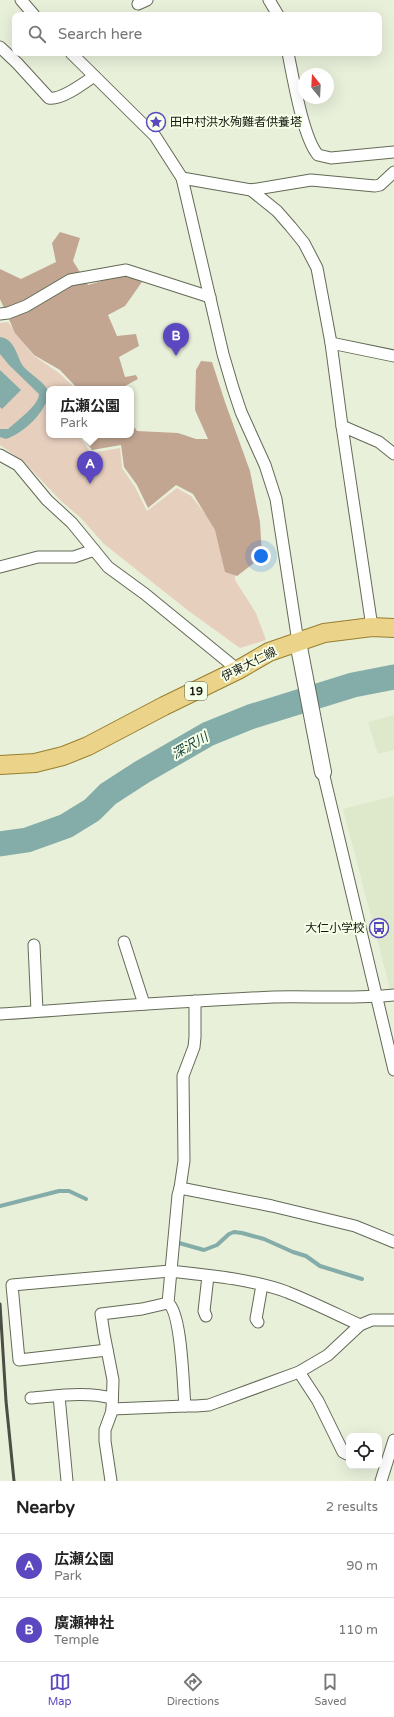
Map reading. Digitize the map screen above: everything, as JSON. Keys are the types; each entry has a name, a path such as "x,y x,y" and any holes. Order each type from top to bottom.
{"main road":[{"name":"伊東大仁線","path":"0,765 35,763 63,756 88,746 164,706 238,670 269,652 324,633 372,627 394,628"}],"street":[{"path":"20,0 31,12"},
{"path":"269,0 276,12"},
{"path":"0,47 49,98 58,97 83,84 94,76"},
{"path":"75,56 155,136 182,178 233,388 241,412 265,465 276,499 298,642 315,729 394,1070"},
{"path":"289,56 300,109 312,146 318,155 331,158 394,152"},
{"path":"182,178 251,190 311,180 375,186 380,185 394,172"},
{"path":"251,190 276,211 304,243 313,257 320,281 331,343 372,627"},
{"path":"0,314 8,313 26,306 70,280 126,270 210,297"},
{"path":"331,343 394,356"},
{"path":"342,426 379,442 394,454"},
{"path":"0,455 18,465 108,567 145,594 238,670"},
{"path":"0,567 38,557 74,557 94,550"},
{"path":"124,942 144,1004"},
{"path":"34,945 37,1011"},
{"path":"0,1014 276,997 377,997 394,995"},
{"path":"168,1303 178,1195 184,1161 183,1076 191,1057 194,1042 195,1001"},
{"path":"180,1188 272,1206 355,1226 394,1242"},
{"path":"107,1350 19,1360 12,1285 170,1271 262,1285 287,1292 360,1325"},
{"path":"206,1316 204,1311 208,1276"},
{"path":"258,1322 256,1319 262,1285"},
{"path":"111,1481 105,1441 105,1430 112,1403 113,1380 102,1314 142,1309 168,1303"},
{"path":"168,1303 172,1306 178,1327 185,1406"},
{"path":"31,1398 100,1395 112,1403 185,1406 209,1405 298,1372 328,1355 360,1325 372,1320 394,1320"},
{"path":"298,1372 318,1401 346,1453"},
{"path":"59,1396 67,1481"},
{"path":"381,1481 383,1462 394,1440"}],"shaded area":[{"path":"60,232 80,238 73,261 88,285 125,274 142,282 125,306 108,315 117,336 136,334 139,346 119,357 125,377 136,375 138,379 125,386 75,386 60,370 34,355 15,333 0,299 0,269 21,279 56,262 52,243"},
{"path":"8,322 33,355 59,373 73,386 46,386 46,438 80,438 91,453 120,448 122,468 135,487 147,511 177,488 191,496 234,550 235,580 256,613 266,640 240,648 190,612 104,544 81,518 61,501 24,462 0,445 0,323"},
{"path":"201,361 212,362 250,471 260,522 262,557 237,576 225,572 215,530 193,494 176,485 148,508 137,485 124,467 121,445 92,450 83,438 134,438 134,427 137,431 178,433 196,439 208,439 195,410 196,370"},
{"path":"394,715 394,750 378,754 368,722"},
{"path":"394,796 394,988 390,989 343,809"}],"water":[{"path":"0,337 5,338 12,344 23,366 41,381 46,388 46,402 39,414 27,427 6,439 0,437 0,429 8,429 22,417 32,408 39,394 9,365 0,354"},
{"path":"0,370 21,390 2,409 0,407"}],"waterway":[{"name":"深沢川","path":"0,844 27,840 66,826 92,810 108,794 142,772 208,734 250,717 353,685 394,677"},
{"path":"0,1206 59,1191 69,1191 86,1199"},
{"path":"179,1243 204,1250 217,1245 229,1234 234,1232 242,1233 264,1239 306,1256 320,1266 362,1279"}],"railway":[{"path":"0,1304 6,1401 14,1481"}],"place":[{"name":"田中村洪水殉難者供養塔","path":"156,122"},
{"name":"廣瀬神社","path":"176,356"},
{"name":"広瀬公園","path":"90,484"},
{"name":"大仁小学校","path":"379,928"}]}
